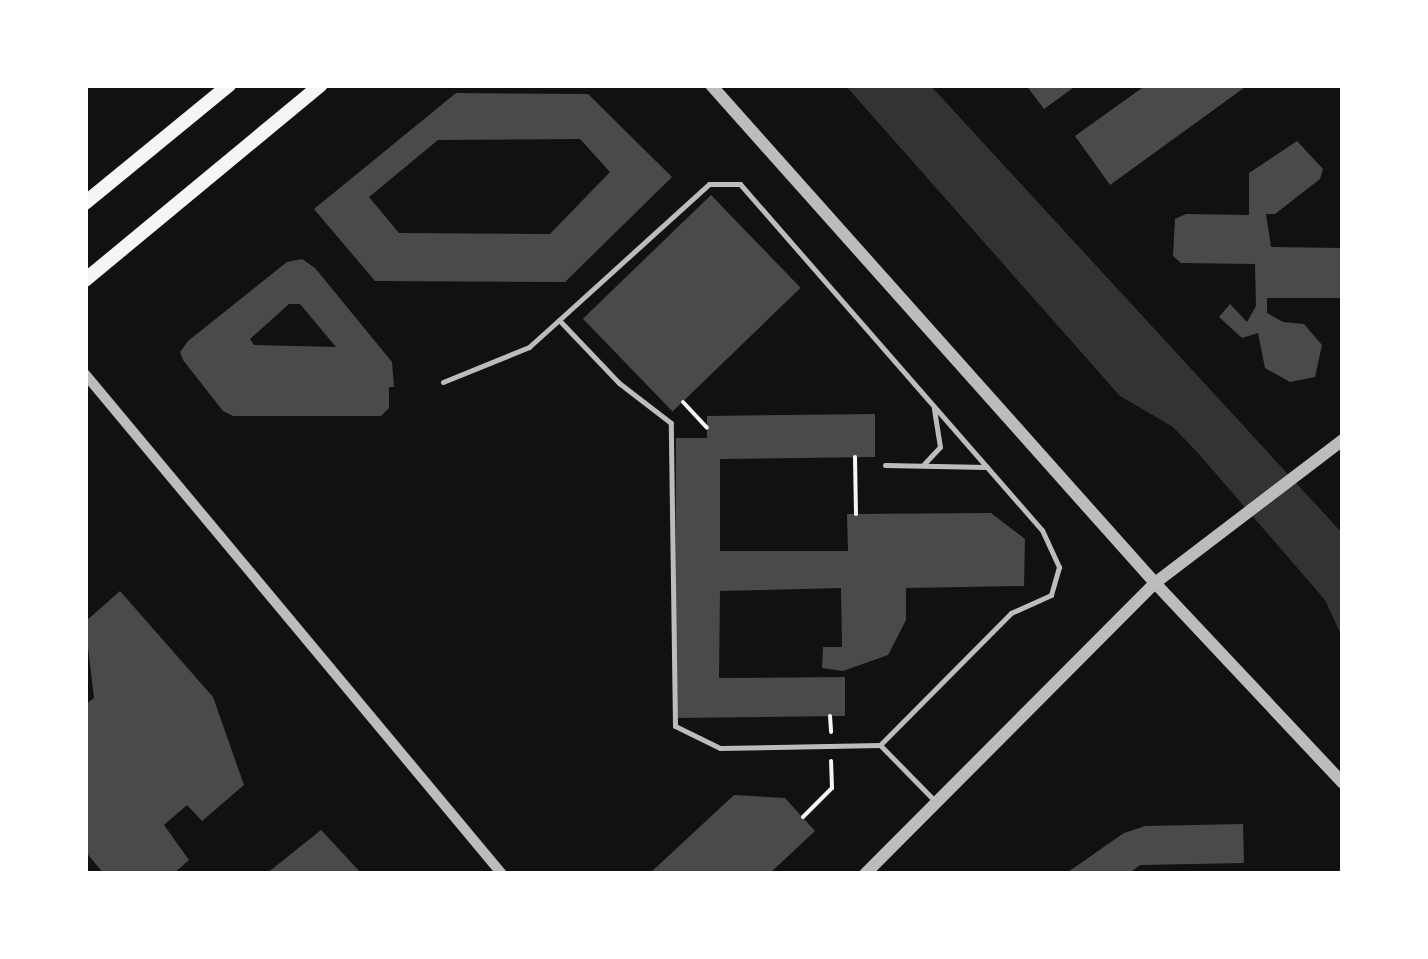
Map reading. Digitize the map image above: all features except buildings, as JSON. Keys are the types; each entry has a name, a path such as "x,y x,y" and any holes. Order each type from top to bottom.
{"main road":[{"path":"85,203 229,85"},
{"path":"85,280 320,85"}],"street":[{"path":"711,85 1155,583 1343,784"},
{"path":"85,374 502,874"},
{"path":"865,874 1155,583 1343,440"}],"lane":[{"path":"443,382 529,346 709,184 740,184 1042,530 1059,568 1050,595 1010,613 880,745 720,748 675,726 671,423 619,383 559,320"},
{"path":"922,466 940,448 933,405"},
{"path":"884,465 987,466"},
{"path":"880,745 936,802"}],"path":[{"path":"683,402 706,428"},
{"path":"855,458 856,514"},
{"path":"830,716 831,734"},
{"path":"802,817 832,788 831,752"}],"shaded area":[{"path":"845,85 930,85 1343,534 1343,639 1325,600 1198,453 1173,427 1120,396"}]}
